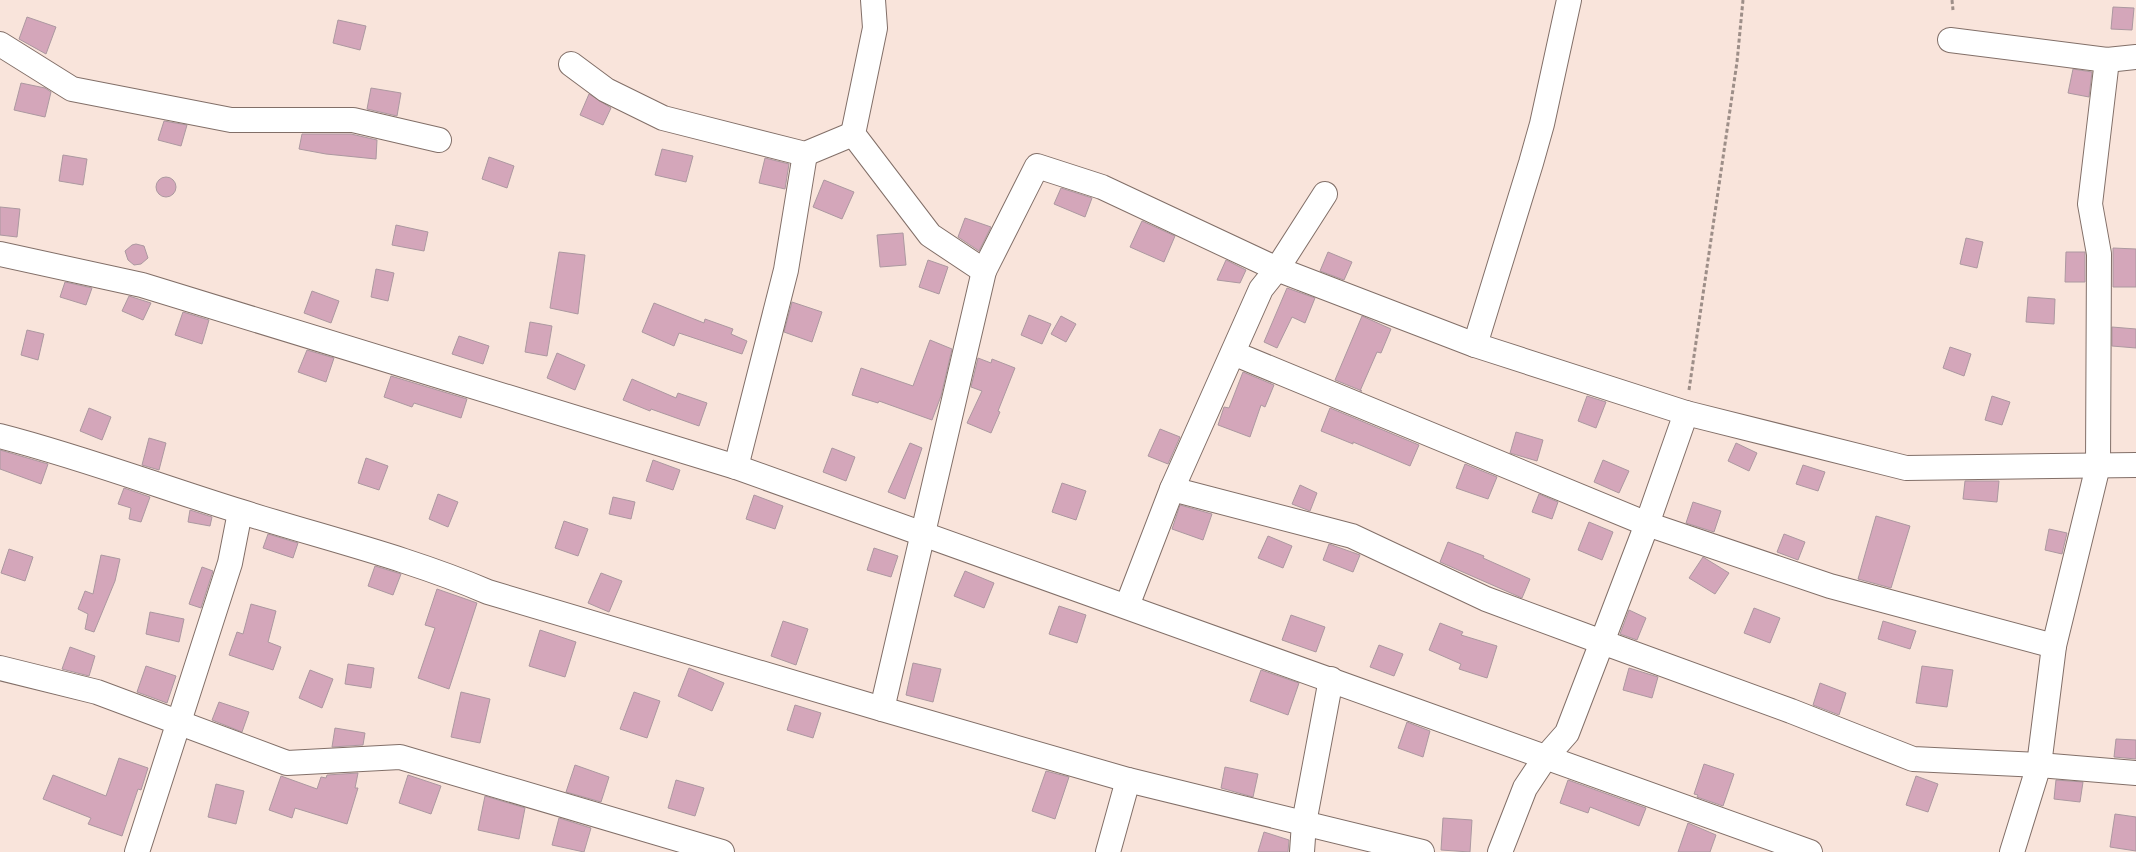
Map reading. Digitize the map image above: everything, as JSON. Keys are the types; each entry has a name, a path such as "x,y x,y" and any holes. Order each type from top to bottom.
{"street":[{"path":"873,0 875,28 853,134 930,236 984,271"},
{"path":"1475,345 1542,124 1569,0"},
{"path":"1950,40 2107,60 2136,57"},
{"path":"0,44 72,89 231,120 353,120 439,140"},
{"path":"2012,852 2039,765 2054,646 2098,466 2099,254 2090,204 2107,60"},
{"path":"570,64 606,90 663,118 805,154 853,134"},
{"path":"736,466 786,270 805,154"},
{"path":"882,710 984,271 1037,166 1102,187 1277,269 1475,345 1686,413 1906,468 2136,465"},
{"path":"1127,606 1172,489 1261,288 1277,269 1325,194"},
{"path":"0,254 142,285 736,466 1810,852"},
{"path":"1233,353 1647,524 1830,586 2054,646"},
{"path":"1500,852 1524,788 1545,758 1567,733 1647,524 1686,413"},
{"path":"0,436 63,452 240,512 445,574 488,592 882,710 1128,780 1422,852"},
{"path":"1172,489 1352,536 1486,600 1790,711 1913,759 2039,765 2136,773"},
{"path":"137,852 230,563 240,512"},
{"path":"0,668 97,692 287,763 400,758 717,851"},
{"path":"1302,852 1304,823 1331,679"},
{"path":"1108,852 1128,780"}],"path":[{"path":"1686,413 1737,62 1743,0"},
{"path":"1952,0 1953,10"}],"building":[{"path":"2113,7 2134,8 2132,30 2111,29"},
{"path":"27,17 56,27 46,54 19,39"},
{"path":"338,20 366,26 360,50 333,43"},
{"path":"2073,69 2092,72 2089,97 2068,93"},
{"path":"21,83 45,88 51,92 45,117 14,110"},
{"path":"371,88 401,93 397,116 367,109"},
{"path":"589,94 611,108 603,125 580,115"},
{"path":"164,121 187,125 181,146 158,140"},
{"path":"302,134 351,134 377,140 376,159 299,149"},
{"path":"662,149 693,156 686,182 655,175"},
{"path":"63,155 87,159 83,185 59,181"},
{"path":"489,157 514,166 507,188 482,179"},
{"path":"765,158 789,164 785,189 759,183"},
{"path":"162,177 170,177 176,183 176,191 170,197 162,197 156,191 156,183"},
{"path":"824,180 854,192 842,219 813,207"},
{"path":"1061,188 1092,198 1085,217 1054,204"},
{"path":"0,207 20,209 17,237 0,235"},
{"path":"965,218 991,227 979,251 958,237"},
{"path":"1142,221 1175,236 1164,262 1130,247"},
{"path":"396,225 428,232 424,251 392,245"},
{"path":"903,233 906,265 880,267 877,235"},
{"path":"1966,238 1983,242 1977,268 1960,264"},
{"path":"136,244 144,246 148,258 141,264 134,265 128,260 125,251"},
{"path":"2113,248 2136,249 2136,287 2113,287"},
{"path":"559,252 585,255 578,314 550,308"},
{"path":"1328,252 1352,262 1344,280 1320,271"},
{"path":"2066,252 2085,252 2085,282 2065,282"},
{"path":"928,260 948,267 939,294 919,287"},
{"path":"1226,260 1246,270 1240,283 1217,280"},
{"path":"376,269 394,273 388,301 371,297"},
{"path":"65,282 92,288 86,305 60,297"},
{"path":"1287,288 1315,298 1305,323 1292,317 1277,348 1264,342"},
{"path":"312,291 339,301 331,323 304,313"},
{"path":"129,296 151,303 143,320 122,311"},
{"path":"2028,297 2055,299 2054,324 2026,322"},
{"path":"792,302 822,312 812,342 784,332"},
{"path":"654,303 704,323 705,319 733,329 731,334 747,341 742,354 679,333 674,346 642,332"},
{"path":"183,312 209,320 202,344 175,335"},
{"path":"1029,315 1051,324 1042,344 1021,335"},
{"path":"1061,316 1076,324 1066,342 1051,334"},
{"path":"1362,316 1391,329 1381,353 1377,352 1360,390 1335,380"},
{"path":"530,322 552,326 547,356 525,352"},
{"path":"2112,327 2136,329 2136,348 2112,346"},
{"path":"27,330 44,334 38,360 21,355"},
{"path":"459,336 489,346 483,364 452,354"},
{"path":"930,340 952,349 941,396 932,420 879,401 878,403 852,395 861,368 913,386"},
{"path":"1950,347 1971,354 1964,376 1943,368"},
{"path":"307,350 334,358 326,382 298,372"},
{"path":"557,353 585,365 575,390 547,378"},
{"path":"978,358 991,363 992,359 1015,368 991,433 967,423 982,391 971,387"},
{"path":"1243,372 1274,385 1265,407 1261,405 1250,437 1218,425 1224,407 1229,408"},
{"path":"391,376 467,399 461,418 414,403 412,407 384,397"},
{"path":"632,379 676,398 678,393 707,403 699,426 651,409 650,411 623,400"},
{"path":"1587,396 1606,402 1596,428 1578,421"},
{"path":"1992,396 2010,402 2002,425 1985,420"},
{"path":"89,408 111,417 102,440 80,431"},
{"path":"1330,408 1419,445 1410,466 1321,431"},
{"path":"1160,429 1180,437 1168,464 1148,456"},
{"path":"1516,432 1543,440 1537,461 1510,453"},
{"path":"149,438 166,443 159,470 142,465"},
{"path":"910,443 922,448 905,499 888,492"},
{"path":"1736,443 1757,453 1749,471 1728,461"},
{"path":"832,448 855,457 846,481 823,472"},
{"path":"0,450 48,464 41,484 0,469"},
{"path":"366,458 388,466 379,490 358,483"},
{"path":"653,460 680,470 673,490 646,481"},
{"path":"1603,460 1629,471 1619,493 1594,482"},
{"path":"1465,464 1497,477 1488,499 1456,488"},
{"path":"1803,465 1825,472 1818,491 1796,484"},
{"path":"1965,481 1999,481 1997,502 1963,499"},
{"path":"1062,483 1086,491 1076,520 1052,512"},
{"path":"1300,485 1317,493 1310,511 1292,504"},
{"path":"124,488 150,497 141,522 129,519 131,508 118,504"},
{"path":"438,494 458,502 448,527 429,519"},
{"path":"1539,494 1558,502 1552,519 1532,512"},
{"path":"754,495 783,506 775,529 746,519"},
{"path":"613,497 635,502 631,519 609,514"},
{"path":"1693,502 1721,511 1714,532 1686,523"},
{"path":"1180,505 1212,514 1203,540 1172,529"},
{"path":"190,510 212,517 210,526 188,522"},
{"path":"1876,516 1910,526 1891,588 1858,579"},
{"path":"564,521 588,529 578,556 555,548"},
{"path":"1589,522 1613,532 1602,560 1578,550"},
{"path":"2049,529 2067,533 2062,554 2045,550"},
{"path":"268,534 298,543 293,558 263,548"},
{"path":"1784,534 1805,542 1798,560 1777,552"},
{"path":"1268,536 1292,546 1283,568 1258,558"},
{"path":"1448,542 1484,556 1483,558 1530,579 1522,598 1440,562"},
{"path":"1329,544 1360,555 1353,572 1323,560"},
{"path":"874,548 898,556 891,577 867,570"},
{"path":"9,549 33,557 25,581 1,573"},
{"path":"101,555 120,559 115,581 94,632 85,629 88,614 78,609 85,591 93,594"},
{"path":"1703,557 1729,573 1715,594 1689,578"},
{"path":"375,566 401,574 393,595 368,586"},
{"path":"202,567 213,571 201,608 189,604"},
{"path":"965,571 994,583 984,608 954,596"},
{"path":"601,573 622,581 609,612 588,603"},
{"path":"437,589 477,603 449,689 418,678 435,628 425,625"},
{"path":"251,604 276,611 268,642 281,647 273,670 229,655 237,632 243,634"},
{"path":"1059,606 1086,615 1077,643 1049,634"},
{"path":"1754,608 1780,618 1770,643 1744,633"},
{"path":"1629,610 1646,618 1637,640 1620,634"},
{"path":"150,612 184,619 179,642 146,634"},
{"path":"1291,615 1325,627 1316,652 1282,640"},
{"path":"783,621 808,629 796,665 771,656"},
{"path":"1883,621 1916,631 1910,649 1878,639"},
{"path":"1440,623 1463,632 1461,635 1497,646 1487,678 1459,669 1461,664 1429,650"},
{"path":"540,630 576,642 565,677 529,666"},
{"path":"1379,645 1403,654 1394,676 1370,667"},
{"path":"70,647 95,656 89,676 62,669"},
{"path":"913,663 941,669 933,702 906,695"},
{"path":"348,664 374,668 371,688 345,684"},
{"path":"146,666 176,676 167,703 137,692"},
{"path":"1922,666 1953,670 1947,707 1916,703"},
{"path":"689,668 724,683 712,711 678,696"},
{"path":"1629,668 1658,677 1652,698 1623,690"},
{"path":"310,670 333,679 322,708 299,698"},
{"path":"1261,670 1299,683 1288,715 1250,701"},
{"path":"1820,683 1846,693 1839,715 1813,705"},
{"path":"461,692 490,699 480,743 451,737"},
{"path":"634,692 660,701 647,738 620,729"},
{"path":"219,702 249,712 242,732 212,720"},
{"path":"795,705 821,713 813,738 787,730"},
{"path":"1407,722 1430,731 1423,757 1398,748"},
{"path":"335,728 365,733 363,745 332,747"},
{"path":"2116,739 2136,740 2136,759 2114,757"},
{"path":"119,758 148,768 141,790 138,789 122,836 88,824 91,818 43,799 53,775 106,796"},
{"path":"1704,764 1734,774 1723,806 1697,797 1698,795 1694,794"},
{"path":"575,765 609,777 601,802 566,792"},
{"path":"1225,767 1258,774 1253,797 1221,788"},
{"path":"1046,771 1069,777 1055,819 1032,811"},
{"path":"358,773 355,788 358,788 347,824 295,808 292,818 269,810 281,776 317,789 321,777 326,778 327,775"},
{"path":"408,775 441,786 431,814 399,803"},
{"path":"1916,776 1938,784 1928,812 1906,805"},
{"path":"676,780 704,788 695,816 668,808"},
{"path":"1568,780 1646,808 1639,826 1590,807 1588,813 1560,803"},
{"path":"2056,780 2083,782 2080,802 2054,799"},
{"path":"216,784 244,791 236,824 208,817"},
{"path":"485,796 525,808 519,839 478,830"},
{"path":"2115,814 2136,817 2136,851 2110,847"},
{"path":"559,818 591,828 584,852 552,845"},
{"path":"1443,818 1472,820 1470,852 1441,850"},
{"path":"1688,823 1716,835 1710,852 1678,852"},
{"path":"1264,832 1289,840 1288,852 1258,852"}]}
